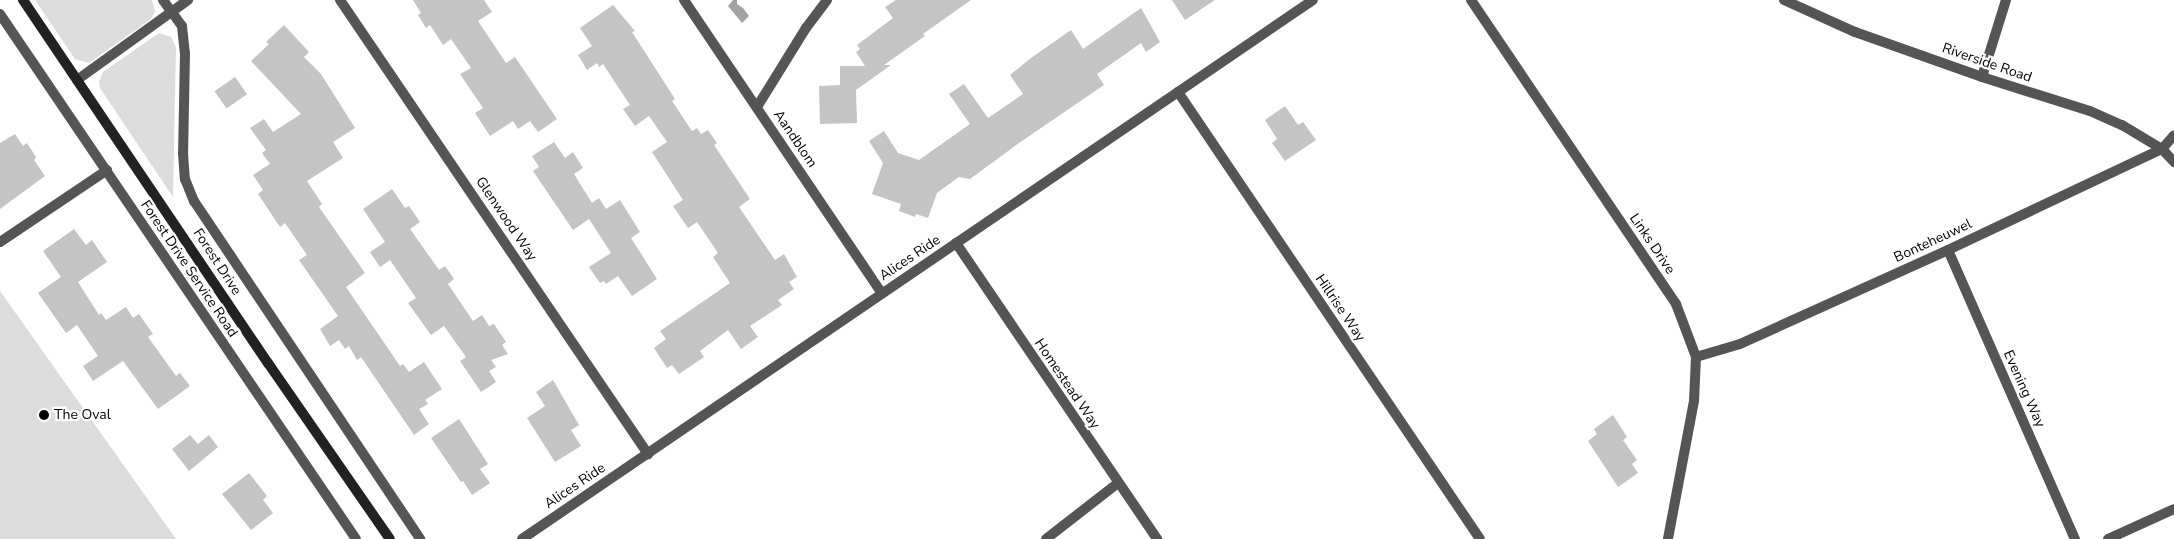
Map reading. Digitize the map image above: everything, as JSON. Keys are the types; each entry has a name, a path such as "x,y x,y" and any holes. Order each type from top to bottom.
{"main road":[{"name":"Forest Drive","path":"23,0 268,363 390,539"}],"street":[{"path":"163,0 182,26 185,53 182,153 185,179 194,202 420,539"},
{"path":"77,80 188,0"},
{"name":"Glenwood Way","path":"340,0 648,454"},
{"name":"Aandblom","path":"684,0 882,294"},
{"path":"757,107 806,28 827,0"},
{"name":"Alices Ride","path":"522,539 1313,0"},
{"name":"Links Drive","path":"1471,0 1676,304 1696,357 1694,401 1668,539"},
{"name":"Riverside Road","path":"1784,0 1855,32 1982,77 2090,111 2122,125 2162,149 2174,162"},
{"path":"1982,77 2006,0"},
{"name":"Forest Drive Service Road","path":"0,14 356,539"},
{"name":"Hillrise Way","path":"1178,92 1480,539"},
{"name":"Bonteheuwel","path":"1696,357 1740,344 1948,250 2162,149 2174,135"},
{"path":"0,242 107,170"},
{"name":"Homestead Way","path":"956,244 1157,539"},
{"name":"Evening Way","path":"1948,250 2075,539"},
{"path":"1046,539 1118,483"},
{"path":"2108,539 2174,509"}],"shaded area":[{"path":"35,0 152,0 155,11 151,19 89,63 75,59"},
{"path":"733,0 737,0 737,4 749,16 742,23 728,6"},
{"path":"159,33 171,37 176,47 173,197 100,88 99,82 103,72"},
{"name":"The Oval","path":"0,291 176,539 0,539"}],"building":[{"path":"413,0 484,0 492,12 478,21 506,63 515,57 557,119 538,132 530,121 518,129 513,121 490,136 475,113 483,108 460,74 471,68 451,39 443,45 430,25 426,28 418,15 421,13"},
{"path":"896,0 971,0 923,34 925,36 884,65 891,65 856,90 857,123 820,124 819,86 840,85 840,66 865,66 856,52 860,49 857,45 893,18 885,7"},
{"path":"1172,0 1215,0 1185,20"},
{"path":"613,5 635,31 632,32 675,99 672,101 692,131 697,128 701,134 708,130 717,143 714,145 750,199 739,207 775,260 784,254 797,277 789,282 794,289 778,300 782,305 750,326 758,337 741,349 728,330 700,351 704,357 679,374 672,365 667,368 654,348 666,339 660,331 730,283 713,257 718,253 697,222 688,228 673,206 683,200 652,152 667,142 649,116 635,126 623,109 630,105 603,64 599,67 597,63 587,70 578,55 592,46 580,28"},
{"path":"1141,8 1160,42 1146,52 1141,43 1097,74 1104,85 970,179 959,177 937,193 928,218 916,214 915,217 899,211 901,204 872,194 883,163 869,141 884,131 898,153 919,160 970,124 949,94 964,84 988,118 1023,94 1010,75 1031,58 1071,30 1083,49"},
{"path":"284,25 309,52 304,57 321,74 355,128 333,142 343,158 307,181 322,204 319,207 365,273 346,287 400,366 403,364 409,372 424,362 442,389 425,400 428,404 419,409 429,424 414,435 361,357 357,360 349,346 345,349 339,340 330,346 320,329 338,316 299,260 307,255 285,223 280,227 258,194 263,190 253,175 270,164 262,153 266,150 250,128 264,119 273,132 301,114 251,61 269,44 266,42"},
{"path":"235,77 247,94 227,109 215,91"},
{"path":"1285,106 1298,125 1303,122 1316,140 1285,161 1272,143 1277,139 1265,120"},
{"path":"15,134 23,146 27,143 36,157 34,160 45,176 0,209 0,143"},
{"path":"554,142 565,158 573,152 583,168 574,174 592,203 599,198 606,209 620,200 640,232 631,238 657,279 632,296 618,276 606,284 604,281 600,283 589,267 611,253 589,219 573,230 533,171 539,167 532,156"},
{"path":"392,189 405,208 409,206 420,222 410,229 439,270 445,266 454,279 448,284 473,321 482,315 489,326 494,324 506,342 502,345 508,354 491,360 496,367 489,371 496,382 481,392 460,361 466,357 444,326 431,335 408,303 416,298 390,260 380,267 370,252 385,242 363,209"},
{"path":"74,229 86,245 92,240 107,262 78,282 99,315 101,313 106,320 126,307 133,318 139,314 153,334 148,337 176,376 180,373 190,386 158,409 123,361 93,381 83,366 98,356 77,325 66,333 38,293 61,277 43,251"},
{"path":"553,380 579,425 571,430 581,446 555,462 527,418 545,406 536,392"},
{"path":"1613,415 1627,437 1623,440 1637,460 1632,464 1638,473 1618,487 1588,441 1597,434 1594,429"},
{"path":"459,419 488,464 480,469 490,483 472,495 431,438"},
{"path":"190,435 198,444 209,435 218,447 189,471 172,449"},
{"path":"249,473 267,496 263,500 273,513 251,530 222,494"}],"place":[{"name":"The Oval","path":"44,415"}]}
